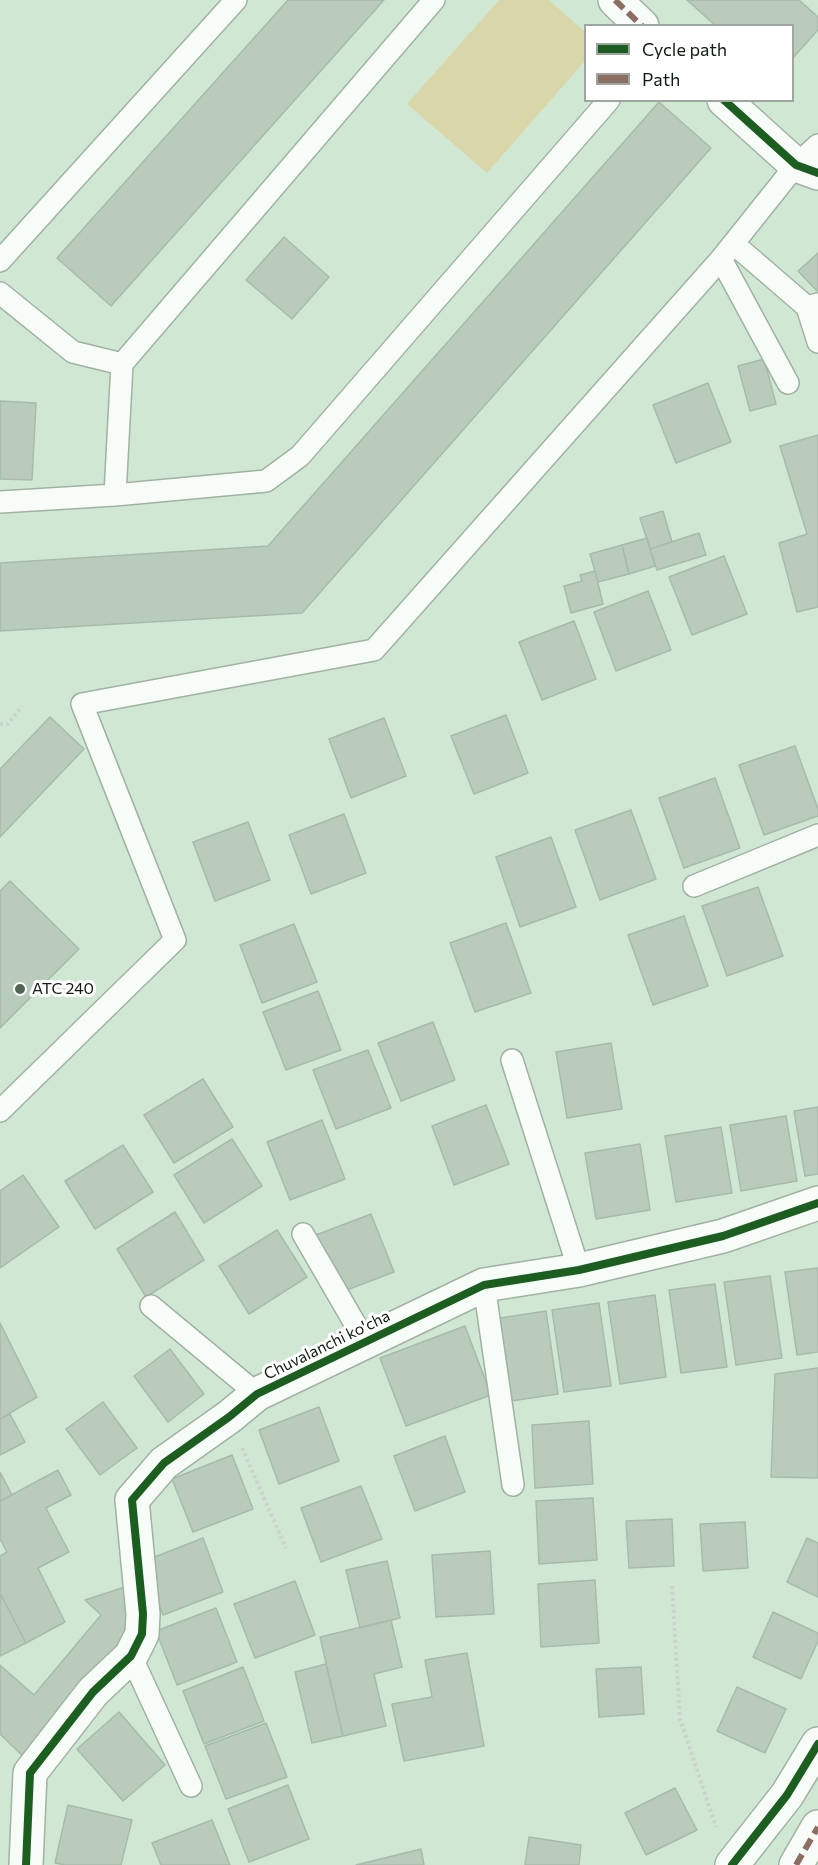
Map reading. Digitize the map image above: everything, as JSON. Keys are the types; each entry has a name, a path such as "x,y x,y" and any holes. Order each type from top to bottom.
{"street":[{"path":"615,0 640,24"},
{"path":"727,102 811,161"},
{"name":"Chuvalanchi ko'cha","path":"26,1865 30,1773 93,1692 131,1656 142,1634 143,1614 132,1500 164,1463 257,1394 484,1285 579,1270 723,1236 818,1203"},
{"path":"732,1865 788,1795 818,1744"},
{"path":"796,1865 818,1827"}],"lane":[{"path":"0,261 236,0"},
{"path":"115,495 122,364 434,0"},
{"path":"0,502 266,482 300,456 607,102"},
{"path":"0,1111 175,940 82,704 374,650 811,161"},
{"path":"728,252 813,305 818,342"},
{"path":"728,252 788,382"},
{"path":"0,293 73,352 122,364"},
{"path":"694,886 818,835"},
{"path":"512,1060 579,1270"},
{"path":"303,1234 365,1341"},
{"path":"484,1285 513,1485"},
{"path":"151,1306 257,1394"},
{"path":"131,1656 191,1786"}],"path":[{"path":"0,724 8,724 22,706"},
{"path":"229,1417 286,1548"},
{"path":"672,1586 680,1719 718,1831"}],"shaded area":[{"path":"499,0 549,0 584,31 584,62 487,173 407,104"}],"building":[{"path":"288,0 384,0 111,306 57,258"},
{"path":"687,0 799,0 818,17 818,30 794,57 794,24 714,24"},
{"path":"659,102 711,148 302,613 0,631 0,563 268,546"},
{"path":"284,237 329,277 292,319 246,280"},
{"path":"818,253 818,290 817,291 798,271"},
{"path":"764,359 776,404 750,411 738,366"},
{"path":"708,383 731,442 676,463 653,405"},
{"path":"0,401 36,403 32,480 0,479"},
{"path":"818,435 818,607 797,612 779,543 807,534 780,446"},
{"path":"663,511 672,542 650,549 640,518"},
{"path":"699,533 706,555 657,570 650,549"},
{"path":"647,538 655,566 629,574 622,545"},
{"path":"622,545 629,574 598,582 590,554"},
{"path":"724,556 747,614 692,635 669,577"},
{"path":"595,571 603,604 571,613 564,586 582,581 580,575"},
{"path":"648,591 671,650 616,671 594,612"},
{"path":"574,621 596,679 542,700 519,642"},
{"path":"506,715 528,773 474,794 451,736"},
{"path":"50,717 84,749 0,837 0,769"},
{"path":"384,718 406,776 351,798 329,739"},
{"path":"795,746 818,809 818,816 764,835 739,765"},
{"path":"715,778 740,848 684,868 659,798"},
{"path":"631,810 656,879 600,900 575,830"},
{"path":"344,814 366,873 311,894 289,835"},
{"path":"248,822 270,880 215,901 193,842"},
{"path":"551,837 576,907 520,927 496,857"},
{"name":"АТС 240","path":"10,881 79,949 0,1028 0,891"},
{"path":"758,887 783,956 727,976 702,906"},
{"path":"684,916 708,986 653,1005 628,935"},
{"path":"506,923 531,993 475,1012 450,943"},
{"path":"294,924 317,982 262,1003 240,945"},
{"path":"318,991 341,1050 286,1070 263,1012"},
{"path":"433,1022 455,1080 401,1101 378,1043"},
{"path":"611,1043 622,1109 567,1118 556,1052"},
{"path":"368,1050 391,1108 336,1129 313,1070"},
{"path":"203,1079 233,1127 174,1163 144,1115"},
{"path":"486,1105 509,1164 454,1185 432,1126"},
{"path":"818,1107 818,1174 805,1176 794,1111"},
{"path":"786,1116 797,1181 741,1191 730,1125"},
{"path":"322,1120 345,1179 290,1200 267,1142"},
{"path":"721,1127 732,1193 676,1202 665,1136"},
{"path":"232,1139 262,1186 204,1223 174,1175"},
{"path":"640,1144 650,1210 596,1219 585,1153"},
{"path":"123,1145 153,1192 95,1229 65,1181"},
{"path":"23,1175 59,1227 0,1268 0,1191"},
{"path":"175,1212 204,1260 146,1297 117,1249"},
{"path":"371,1214 394,1272 339,1293 316,1235"},
{"path":"277,1230 307,1277 249,1314 219,1266"},
{"path":"818,1268 818,1352 797,1355 785,1272"},
{"path":"770,1276 782,1358 736,1365 724,1282"},
{"path":"715,1284 727,1367 681,1373 669,1290"},
{"path":"655,1295 666,1377 620,1384 608,1302"},
{"path":"599,1303 611,1386 564,1392 552,1310"},
{"path":"546,1311 558,1394 511,1401 500,1318"},
{"path":"0,1323 37,1397 0,1419"},
{"path":"465,1326 491,1395 406,1426 380,1358"},
{"path":"170,1349 204,1394 168,1422 134,1376"},
{"path":"818,1368 818,1478 771,1477 775,1374"},
{"path":"103,1402 137,1448 100,1475 66,1429"},
{"path":"319,1407 339,1461 279,1484 259,1430"},
{"path":"10,1414 25,1442 0,1455 0,1419"},
{"path":"589,1421 593,1484 535,1488 532,1425"},
{"path":"445,1436 465,1492 415,1511 394,1456"},
{"path":"232,1455 253,1509 193,1532 172,1479"},
{"path":"58,1470 71,1495 46,1508 69,1552 38,1568 65,1622 26,1643 0,1593 0,1556 7,1552 0,1539 0,1501"},
{"path":"0,1472 12,1495 0,1501"},
{"path":"361,1486 382,1539 321,1562 301,1508"},
{"path":"593,1498 597,1560 539,1564 536,1501"},
{"path":"672,1519 674,1566 629,1568 626,1521"},
{"path":"745,1522 748,1568 703,1571 700,1524"},
{"path":"203,1538 223,1592 163,1615 142,1562"},
{"path":"807,1538 818,1543 818,1597 787,1582"},
{"path":"490,1551 494,1614 436,1617 432,1555"},
{"path":"387,1561 400,1618 360,1628 346,1570"},
{"path":"595,1580 599,1643 541,1647 538,1584"},
{"path":"295,1581 315,1635 255,1658 234,1604"},
{"path":"134,1584 132,1631 30,1763 0,1734 0,1665 34,1695 101,1615 85,1600"},
{"path":"0,1593 26,1643 0,1656"},
{"path":"216,1608 237,1662 177,1685 156,1631"},
{"path":"773,1612 818,1633 818,1641 801,1679 753,1657"},
{"path":"391,1620 402,1667 374,1674 386,1726 343,1736 320,1637"},
{"path":"467,1653 484,1746 404,1761 392,1704 432,1697 425,1660"},
{"path":"326,1664 343,1736 312,1743 295,1672"},
{"path":"243,1667 264,1721 204,1744 183,1691"},
{"path":"641,1667 644,1714 599,1717 596,1669"},
{"path":"737,1687 786,1709 765,1753 717,1731"},
{"path":"119,1712 165,1765 123,1801 77,1749"},
{"path":"266,1723 287,1777 226,1799 205,1746"},
{"path":"288,1785 309,1839 249,1862 228,1809"},
{"path":"675,1788 697,1830 646,1855 625,1813"},
{"path":"68,1805 132,1820 121,1865 55,1863"},
{"path":"212,1820 230,1865 161,1865 152,1843"},
{"path":"529,1837 581,1845 579,1865 525,1865"},
{"path":"421,1849 424,1865 356,1865"}],"marked path":[{"path":"615,0 640,24"},
{"path":"796,1865 818,1827"}],"cycle path":[{"path":"726,102 796,165 818,173"},
{"path":"26,1865 30,1773 93,1692 131,1656 142,1634 143,1614 132,1500 164,1463 257,1394 484,1285 579,1270 723,1236 818,1203"},
{"path":"732,1865 787,1795 818,1744"}],"place":[{"name":"АТС 240","path":"20,989"}]}
